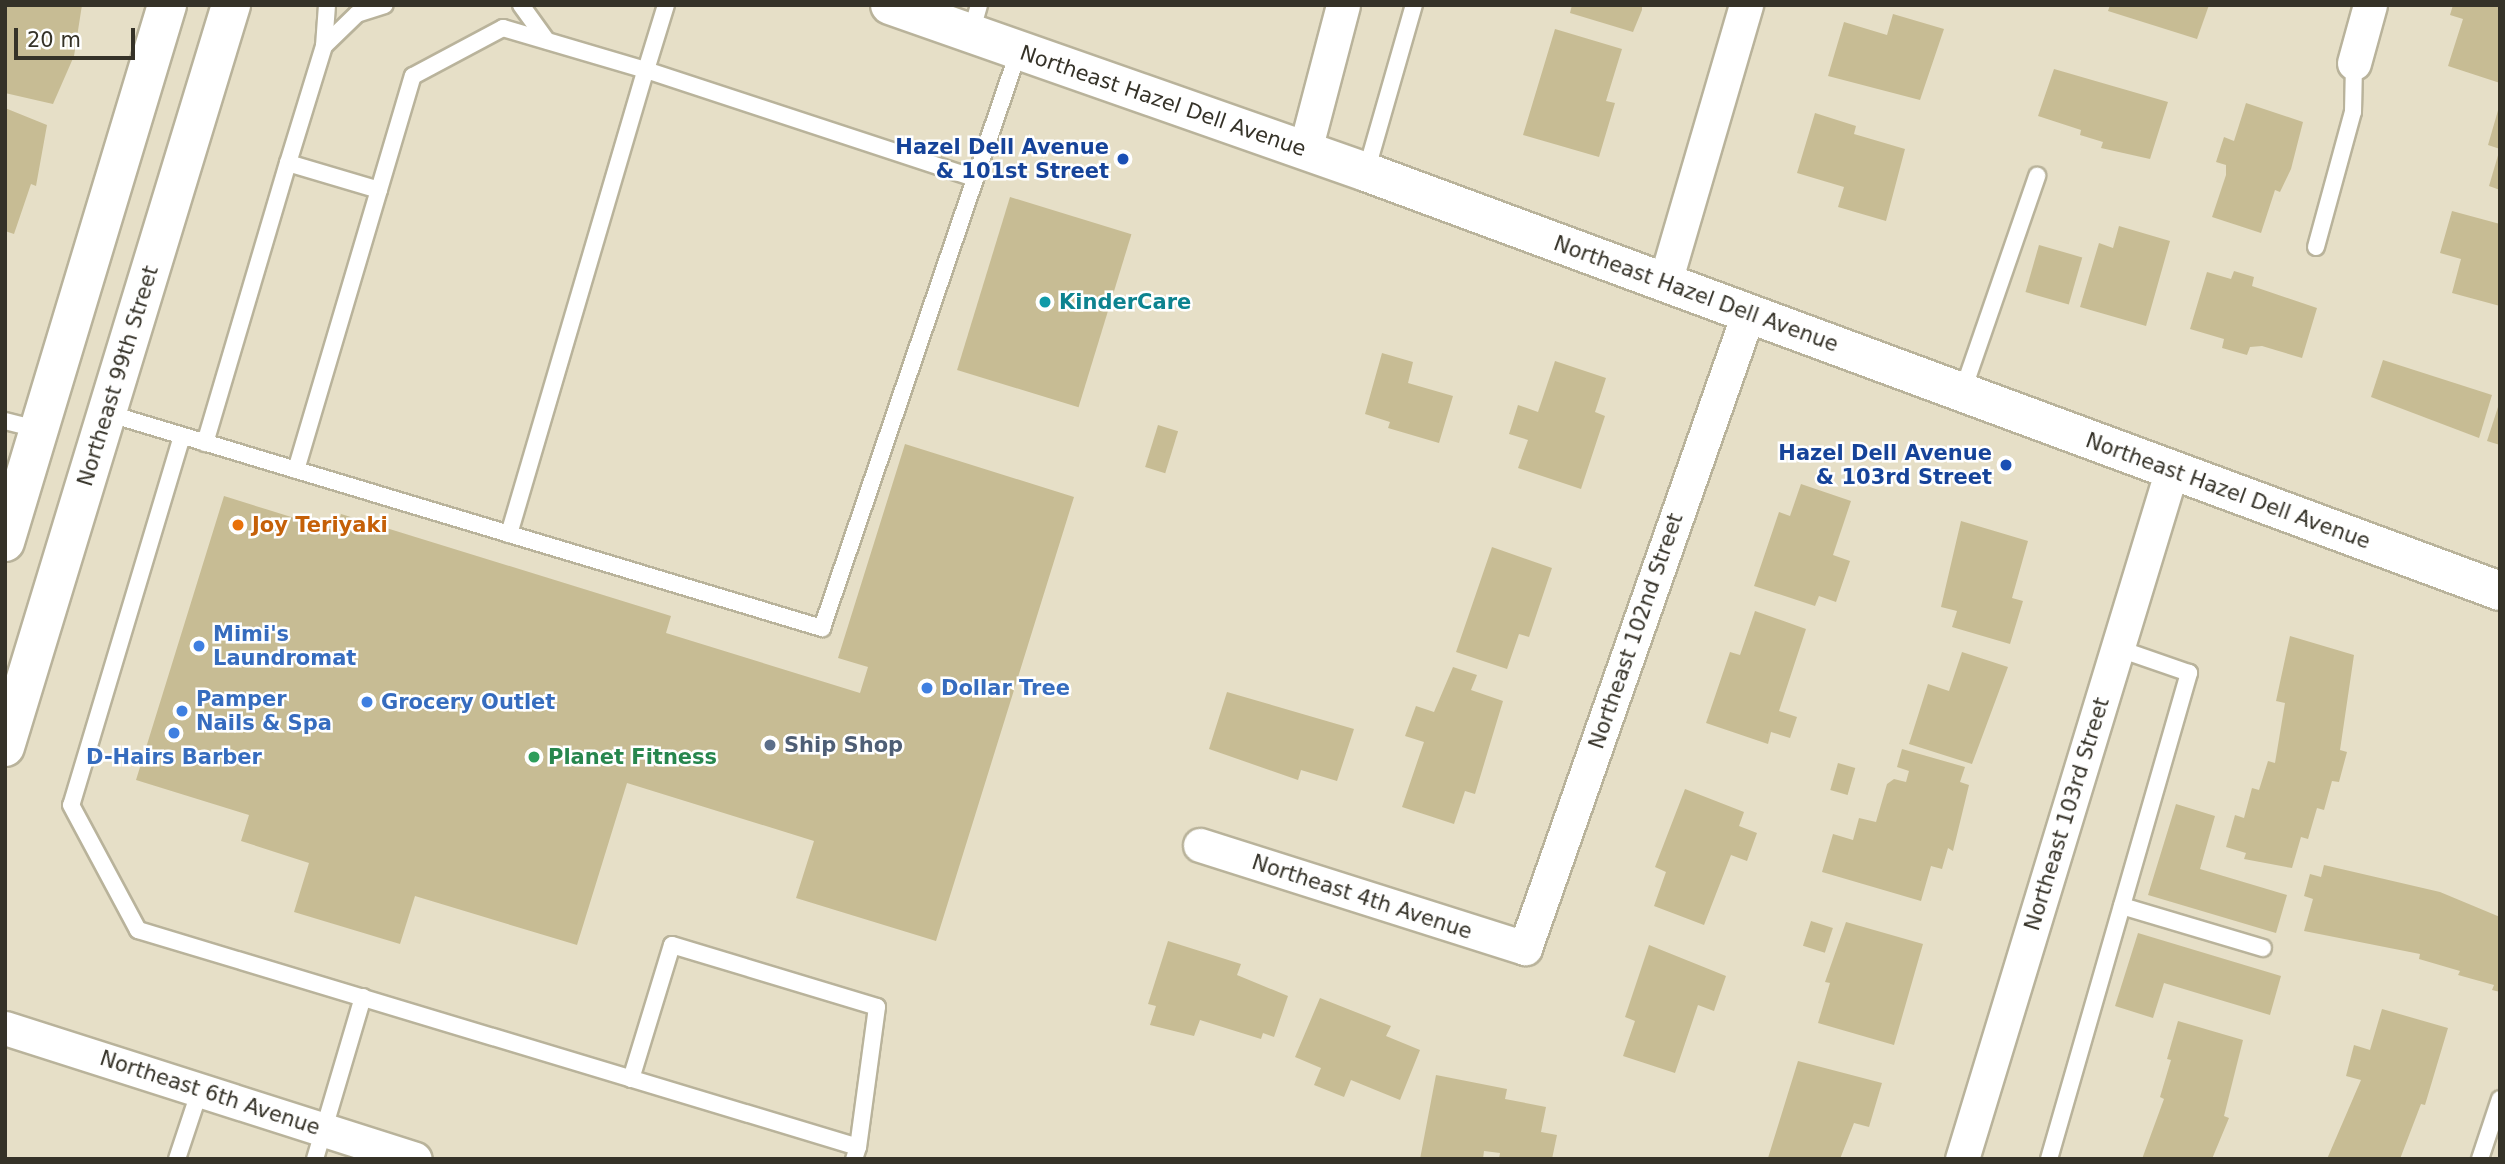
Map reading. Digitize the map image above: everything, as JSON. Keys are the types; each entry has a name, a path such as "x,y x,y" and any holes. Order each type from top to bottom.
{"street":[{"path":"5,542 23,426 167,5"},
{"name":"Northeast 99th Street","path":"5,747 232,5"},
{"name":"Northeast Hazel Dell Avenue","path":"890,5 975,19 1018,50 1366,172 2500,591"},
{"path":"1305,150 1343,5"},
{"path":"1665,282 1746,5"},
{"path":"2354,63 2370,5"},
{"name":"Northeast 102nd Street","path":"1525,948 1748,314"},
{"name":"Northeast 103rd Street","path":"1962,1159 2172,470"},
{"name":"Northeast 4th Avenue","path":"1200,845 1525,948"},
{"name":"Northeast 6th Avenue","path":"5,1028 200,1090 320,1144 415,1159"}],"lane":[{"path":"205,443 324,46 327,5"},
{"path":"324,46 357,14 385,5"},
{"path":"522,5 547,41"},
{"path":"509,534 666,5"},
{"path":"1366,172 1414,5"},
{"path":"296,470 412,76 503,28 646,70 975,178"},
{"path":"107,413 822,628 1018,50"},
{"path":"2316,247 2353,112 2354,63"},
{"path":"288,163 379,190"},
{"path":"1962,393 2037,176"},
{"path":"182,436 71,806 138,929 631,1079 856,1153 877,1007 672,945 631,1079"},
{"path":"2049,1159 2189,673 2117,648"},
{"path":"2122,906 2263,948"},
{"path":"320,1144 363,998"},
{"path":"177,1159 200,1090"},
{"path":"2480,1159 2500,1099"}],"building":[{"path":"5,5 82,5 74,56 53,104 5,93"},
{"path":"1572,5 1642,5 1642,10 1633,32 1570,13"},
{"path":"2110,5 2209,5 2197,39 2108,11"},
{"path":"2453,5 2500,5 2500,83 2448,66 2463,19 2450,15"},
{"path":"1893,14 1944,29 1920,100 1828,76 1844,22 1887,35"},
{"path":"1555,29 1622,49 1606,101 1615,103 1599,157 1523,135"},
{"path":"2054,69 2168,102 2150,159 2101,148 2103,142 2080,135 2081,130 2038,116"},
{"path":"2246,103 2303,122 2291,169 2280,192 2275,190 2261,233 2212,217 2226,175 2226,165 2216,162 2224,137 2234,141"},
{"path":"2500,107 2500,149 2488,145"},
{"path":"5,108 47,125 36,186 31,184 14,234 5,231"},
{"path":"1815,113 1856,126 1854,134 1905,149 1886,221 1838,207 1844,187 1797,173"},
{"path":"2500,152 2500,190 2489,186"},
{"name":"KinderCare","path":"1010,197 1131,234 1079,407 957,370"},
{"path":"2452,211 2500,224 2500,306 2452,293 2461,259 2440,253"},
{"path":"2119,226 2170,241 2146,326 2080,307 2099,243 2113,248"},
{"path":"2039,245 2082,257 2069,305 2025,292"},
{"path":"2234,271 2254,277 2252,286 2317,308 2302,358 2262,346 2250,347 2247,355 2222,348 2224,339 2190,329 2207,272 2231,279"},
{"path":"1382,353 1413,362 1408,383 1453,396 1439,443 1388,428 1390,422 1365,414"},
{"path":"2383,360 2492,395 2479,438 2371,397"},
{"path":"1555,361 1606,378 1595,412 1605,416 1581,489 1518,468 1528,440 1509,434 1518,405 1538,412"},
{"path":"2500,404 2500,445 2487,441"},
{"path":"1158,425 1178,431 1165,473 1145,467"},
{"path":"905,444 1074,497 936,941 796,898 814,841 627,783 577,945 415,896 400,944 294,912 309,863 241,841 249,815 136,780 224,496 336,531 341,514 671,616 666,633 860,693 868,667 838,658"},
{"path":"1801,484 1851,501 1833,555 1850,561 1836,602 1819,596 1815,606 1754,586 1779,512 1790,516"},
{"path":"1961,521 2028,541 2012,598 2023,601 2010,644 1952,627 1957,611 1941,607"},
{"path":"1492,547 1552,568 1529,637 1519,634 1507,669 1456,652"},
{"path":"1755,611 1806,629 1779,711 1797,717 1790,738 1771,732 1768,744 1706,723 1730,652 1740,655"},
{"path":"2290,636 2354,655 2340,750 2347,752 2339,782 2332,781 2324,810 2317,808 2308,839 2301,837 2292,868 2244,859 2246,853 2226,847 2235,815 2244,818 2252,788 2259,790 2268,761 2275,763 2285,703 2276,701"},
{"path":"1962,652 2008,667 1972,764 1909,744 1928,684 1949,691"},
{"path":"1453,667 1477,675 1471,690 1503,701 1475,794 1465,791 1454,824 1402,807 1424,742 1405,736 1416,706 1434,712"},
{"path":"1227,692 1354,729 1337,781 1301,770 1298,780 1209,749"},
{"path":"1902,749 1965,767 1960,782 1969,785 1953,851 1948,848 1942,869 1931,866 1921,901 1822,872 1833,834 1853,840 1859,818 1876,822 1887,784 1894,779 1906,782 1909,771 1897,767"},
{"path":"1838,763 1855,768 1848,795 1830,790"},
{"path":"1685,789 1744,812 1739,826 1757,833 1747,861 1731,855 1704,925 1654,906 1666,872 1655,867"},
{"path":"2176,804 2215,816 2200,869 2287,895 2276,933 2148,895"},
{"path":"2324,865 2440,892 2500,917 2500,992 2492,990 2494,985 2458,975 2460,971 2419,959 2420,954 2304,931 2313,899 2304,896 2310,874 2321,877"},
{"path":"1811,921 1833,928 1825,953 1803,946"},
{"path":"1846,922 1923,944 1894,1045 1818,1023 1830,983 1825,982"},
{"path":"2138,933 2281,976 2270,1015 2164,983 2153,1018 2115,1006"},
{"path":"1168,941 1241,964 1237,975 1288,996 1274,1037 1263,1033 1261,1039 1200,1020 1194,1036 1150,1025 1156,1006 1148,1004"},
{"path":"1649,945 1726,976 1714,1011 1698,1005 1675,1073 1623,1056 1635,1021 1625,1017"},
{"path":"1320,998 1391,1026 1386,1036 1420,1050 1400,1100 1351,1080 1344,1097 1314,1085 1321,1068 1295,1057"},
{"path":"2382,1009 2448,1028 2425,1105 2421,1104 2400,1159 2327,1159 2361,1080 2346,1076 2354,1045 2370,1050"},
{"path":"2178,1021 2243,1040 2224,1116 2229,1118 2212,1159 2142,1159 2164,1099 2160,1097 2171,1060 2167,1059"},
{"path":"1798,1061 1882,1083 1869,1127 1854,1123 1840,1159 1768,1158"},
{"path":"1436,1075 1507,1089 1505,1099 1546,1107 1541,1132 1557,1135 1552,1159 1499,1159 1500,1153 1484,1151 1483,1159 1420,1159"}],"place":[{"name":"Hazel Dell Avenue & 101st Street","path":"1123,159"},
{"name":"KinderCare","path":"1045,302"},
{"name":"Hazel Dell Avenue & 103rd Street","path":"2006,465"},
{"name":"Joy Teriyaki","path":"238,525"},
{"name":"Mimi's Laundromat","path":"199,646"},
{"name":"Dollar Tree","path":"927,688"},
{"name":"Grocery Outlet","path":"367,702"},
{"name":"Pamper Nails & Spa","path":"182,711"},
{"name":"D-Hairs Barber","path":"174,733"},
{"name":"Ship Shop","path":"770,745"},
{"name":"Planet Fitness","path":"534,757"}]}
